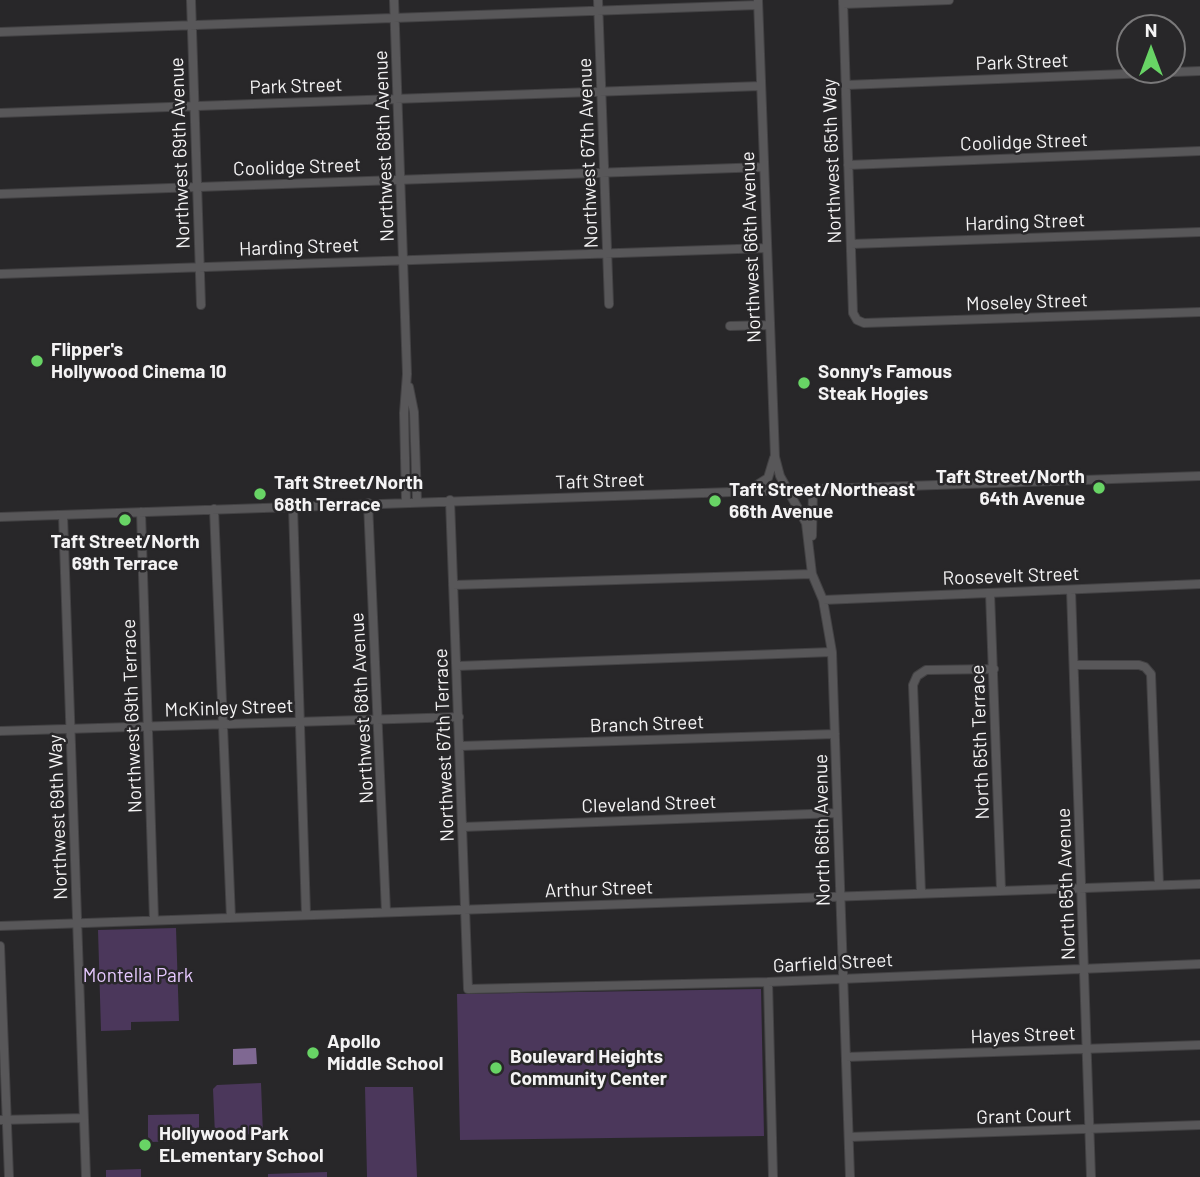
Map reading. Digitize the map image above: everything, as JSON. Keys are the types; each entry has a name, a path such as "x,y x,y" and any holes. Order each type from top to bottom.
{"street":[{"name":"Northwest 69th Avenue","path":"191,0 201,305"},
{"name":"Northwest 68th Avenue","path":"394,0 407,374 404,413 406,502"},
{"name":"Northwest 67th Avenue","path":"598,0 609,304"},
{"path":"843,2 949,0"},
{"path":"0,32 758,2"},
{"name":"Northwest 66th Avenue","path":"758,2 775,457 787,491"},
{"name":"Northwest 65th Way","path":"843,2 853,313 857,320"},
{"name":"Park Street","path":"846,85 1200,71"},
{"name":"Park Street","path":"0,113 761,86"},
{"name":"Coolidge Street","path":"848,165 1200,151"},
{"name":"Coolidge Street","path":"0,194 764,167"},
{"name":"Harding Street","path":"851,244 1200,232"},
{"name":"Harding Street","path":"0,274 766,248"},
{"name":"Moseley Street","path":"857,320 864,323 1200,312"},
{"path":"730,326 769,325"},
{"name":"Northwest 68th Avenue","path":"407,374 414,412 417,501"},
{"path":"747,492 768,478 775,457"},
{"name":"Taft Street","path":"0,517 1200,476"},
{"path":"811,544 813,490"},
{"name":"North 66th Avenue","path":"787,491 806,523 811,544 812,574 823,600 832,652 850,1177"},
{"name":"Northwest 67th Terrace","path":"450,500 468,989"},
{"name":"Northwest 68th Avenue","path":"368,503 386,912"},
{"path":"293,507 302,721 306,914"},
{"path":"214,509 231,918"},
{"name":"Northwest 69th Terrace","path":"141,512 155,920"},
{"name":"Northwest 69th Way","path":"63,515 86,1177"},
{"path":"453,585 812,574"},
{"name":"Roosevelt Street","path":"823,600 1200,584"},
{"name":"North 65th Avenue","path":"1071,590 1091,1177"},
{"name":"North 65th Terrace","path":"990,593 1001,890"},
{"path":"457,666 832,652"},
{"path":"1075,665 1146,667 1151,674 1159,885"},
{"path":"920,893 913,685 918,676 926,670 994,669"},
{"name":"McKinley Street","path":"0,731 458,716"},
{"name":"Branch Street","path":"460,746 835,734"},
{"name":"Cleveland Street","path":"463,827 837,813"},
{"name":"Arthur Street","path":"0,926 1200,884"},
{"path":"0,946 3,1120 9,1177"},
{"name":"Garfield Street","path":"468,989 768,982 1200,964"},
{"path":"768,982 773,1177"},
{"name":"Hayes Street","path":"846,1057 1200,1045"},
{"path":"3,1120 84,1118"},
{"name":"Grant Court","path":"849,1138 1200,1125"}],"green space":[{"name":"Montella Park","path":"176,928 179,1021 131,1022 131,1030 101,1031 98,930"},
{"path":"761,989 764,1136 460,1140 457,994"},
{"path":"261,1083 263,1134 215,1135 213,1089 217,1085"},
{"path":"365,1087 413,1087 417,1177 367,1177"},
{"path":"199,1114 199,1141 148,1142 148,1115"},
{"path":"141,1169 141,1177 106,1177 106,1170"},
{"path":"327,1172 327,1177 268,1177 268,1174"}],"shaded area":[{"path":"256,1048 257,1064 233,1065 233,1049"}],"place":[{"name":"Flipper's Hollywood Cinema 10","path":"37,361"},
{"name":"Sonny's Famous Steak Hogies","path":"804,383"},
{"name":"Taft Street/North 64th Avenue","path":"1099,488"},
{"name":"Taft Street/North 68th Terrace","path":"260,494"},
{"name":"Taft Street/Northeast 66th Avenue","path":"715,501"},
{"name":"Taft Street/North 69th Terrace","path":"125,520"},
{"name":"Apollo Middle School","path":"313,1053"},
{"name":"Boulevard Heights Community Center","path":"496,1068"},
{"name":"Hollywood Park ELementary School","path":"145,1145"}]}
